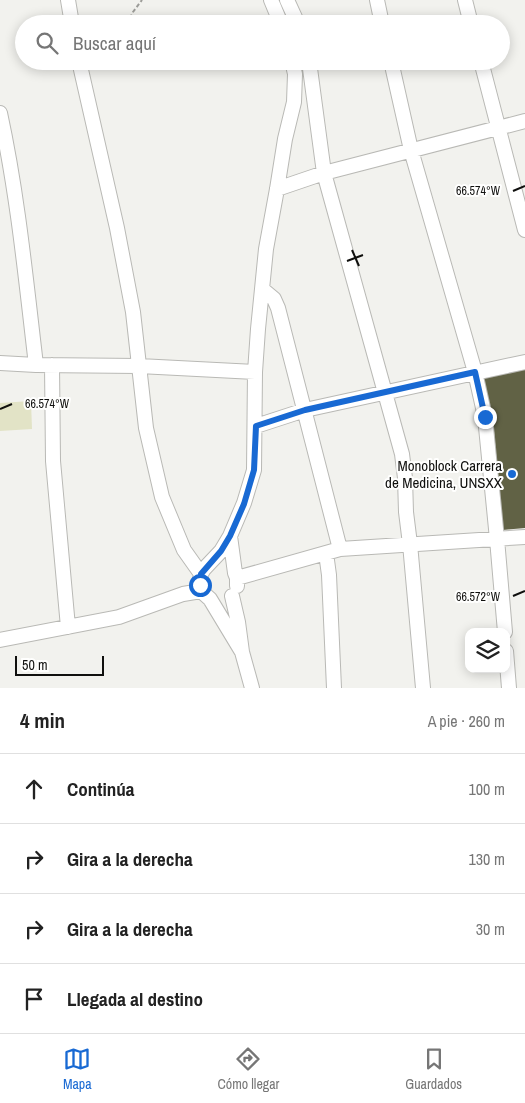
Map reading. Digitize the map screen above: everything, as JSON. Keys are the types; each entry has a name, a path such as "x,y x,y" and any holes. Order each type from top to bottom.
{"street":[{"path":"68,0 70,15"},
{"path":"271,0 277,15"},
{"path":"288,0 294,15"},
{"path":"377,0 380,15"},
{"path":"465,0 469,15"},
{"path":"81,70 134,312 146,428 162,496 184,550 205,570"},
{"path":"242,652 205,595 200,579 230,536 244,504 254,470 258,329 266,249 285,138 294,102 294,70"},
{"path":"310,70 324,173 402,454 423,688"},
{"path":"393,70 412,150 475,372 485,417 505,628"},
{"path":"483,70 525,230"},
{"path":"0,113 10,158 36,365"},
{"path":"277,189 324,173 525,120"},
{"path":"262,289 274,299 278,308 340,549"},
{"path":"256,426 305,410 525,362"},
{"path":"0,363 52,366 139,366 256,372"},
{"path":"52,366 54,461 68,627"},
{"path":"0,640 119,617 183,594 205,595 218,602 226,600 232,596 238,584 230,536"},
{"path":"236,576 340,549 525,537"},
{"path":"326,553 329,575 334,688"},
{"path":"205,570 218,563 228,566 236,576"},
{"path":"232,596 242,652 252,688"},
{"path":"508,673 509,688"}],"path":[{"path":"133,15 142,0"}],"green space":[{"path":"31,401 32,429 0,431 0,403"}],"building":[{"name":"Monoblock Carrera de Medicina, UNSXX","path":"525,369 525,528 503,530 493,420 483,377"}],"place":[{"name":"Monoblock Carrera de Medicina, UNSXX","path":"512,474"}],"route":[{"path":"200,585 201,574 221,551 244,504 254,470 256,426 305,410 475,372 485,417"}]}
